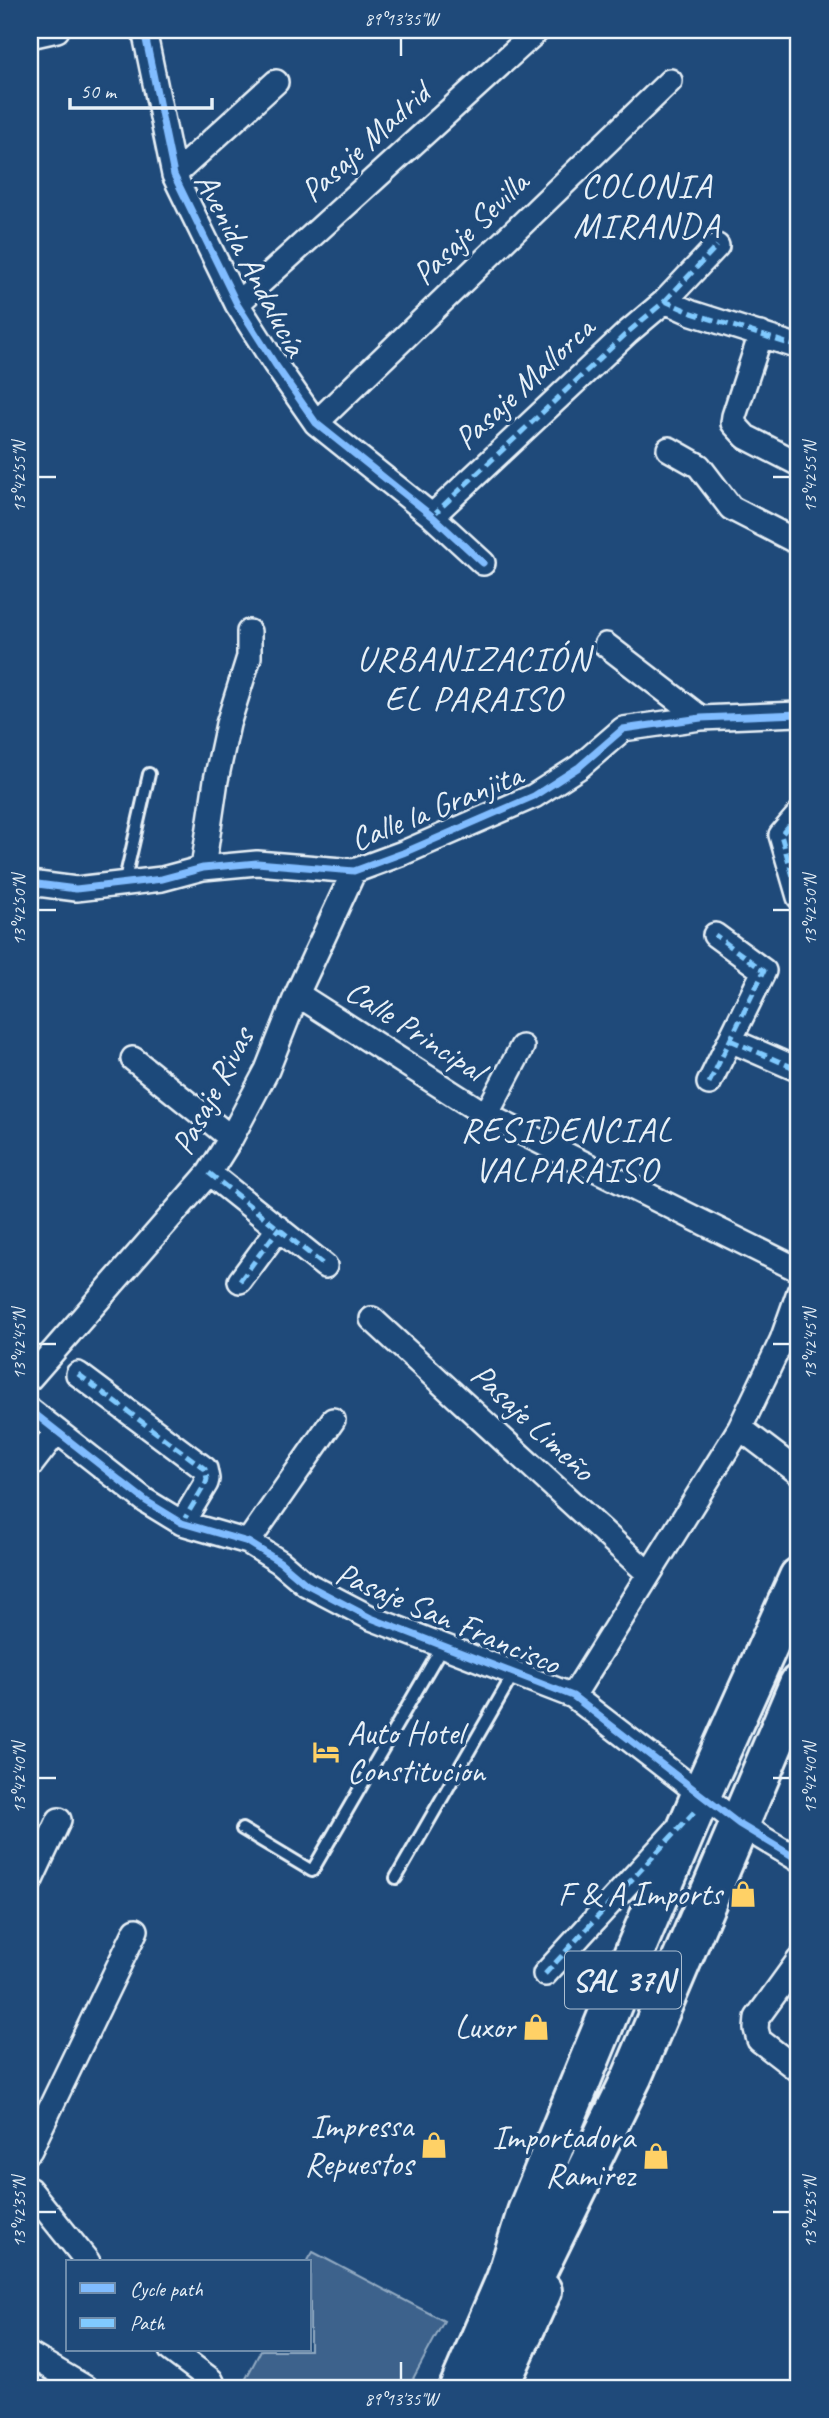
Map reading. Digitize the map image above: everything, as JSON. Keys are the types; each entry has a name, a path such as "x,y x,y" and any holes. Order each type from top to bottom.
{"highway":[{"name":"SAL 37N","path":"480,2388 698,1803 799,1577"},
{"name":"SAL 37N","path":"459,2388 506,2279 632,2077 799,1684"},
{"name":"SAL 37N","path":"442,2388 480,2304 545,2213"},
{"name":"SAL 37N","path":"498,2388 548,2277 545,2213"}],"street":[{"path":"30,36 57,30"},
{"name":"Avenida Andalucía","path":"145,30 174,175 237,304 316,423 432,516 482,563"},
{"name":"Pasaje Madrid","path":"237,304 538,30"},
{"name":"Pasaje Sevilla","path":"316,423 670,81"},
{"path":"174,175 276,82"},
{"name":"Pasaje Mallorca","path":"432,516 606,351 664,301 717,246"},
{"path":"664,301 692,313 799,347"},
{"path":"761,334 733,423 746,437 799,464"},
{"path":"668,449 699,466 730,508 799,543"},
{"path":"203,869 216,780 228,723 250,657 250,632"},
{"path":"606,645 701,718"},
{"name":"Calle la Granjita","path":"30,883 76,889 162,879 203,869 257,863 354,871 403,853 534,796 579,767 623,729 701,718 799,714"},
{"path":"799,814 781,835 799,897"},
{"name":"Pasaje Rivas","path":"31,1373 209,1173 232,1138 267,1070 354,871"},
{"path":"709,1083 764,971 715,935"},
{"name":"Calle Principal","path":"298,994 486,1115 799,1270"},
{"path":"730,1040 799,1070"},
{"path":"486,1115 522,1046"},
{"path":"133,1059 232,1138"},
{"path":"209,1173 325,1266"},
{"path":"240,1281 279,1228"},
{"path":"573,1696 740,1428 782,1340 799,1292"},
{"name":"Pasaje Limeño","path":"372,1319 649,1574"},
{"path":"78,1374 205,1469 206,1483 182,1523"},
{"name":"Pasaje San Francisco","path":"30,1410 146,1501 182,1523 248,1542 317,1590 371,1618 573,1696 698,1803 799,1860"},
{"path":"248,1542 332,1420"},
{"path":"740,1428 799,1473"},
{"path":"30,1466 57,1431"},
{"path":"545,1974 698,1803"},
{"path":"30,1882 59,1820"},
{"path":"30,2150 136,1930"},
{"path":"799,1960 757,2018 756,2029 759,2040 799,2071"},
{"path":"30,2190 86,2260"},
{"path":"174,2352 211,2380 215,2388"},
{"path":"30,2355 86,2388"}],"lane":[{"path":"124,884 149,774"},
{"path":"242,1829 312,1871 444,1644"},
{"path":"396,1878 514,1672"}],"shaded area":[{"path":"313,2252 444,2321 408,2388 241,2388 260,2352 312,2352 312,2260 308,2260"}],"marked path":[{"path":"665,301 717,246"},
{"path":"432,516 627,333 665,301 692,313 799,347"},
{"path":"799,814 781,835 799,897"},
{"path":"709,1083 764,971 715,935"},
{"path":"730,1040 799,1070"},
{"path":"209,1173 325,1266"},
{"path":"240,1281 279,1228"},
{"path":"30,1368 34,1373"},
{"path":"78,1374 205,1469 206,1483 182,1523"},
{"path":"545,1974 694,1812"}],"cycle path":[{"path":"144,30 174,175 237,304 275,364 316,423 432,516 483,563"},
{"path":"30,883 76,889 162,879 203,868 257,863 354,871 403,853 534,796 579,767 623,729 701,718 799,714"},
{"path":"30,1410 146,1501 182,1523 248,1542 280,1562 306,1584 371,1618 573,1696 739,1824 799,1860"}],"place":[{"name":"Auto Hotel Constitucion","path":"326,1752"},
{"name":"F & A Imports","path":"743,1894"},
{"name":"Luxor","path":"536,2027"},
{"name":"Impressa Repuestos","path":"434,2145"},
{"name":"Importadora Ramirez","path":"656,2156"}],"district":[{"name":"COLONIA MIRANDA","path":"647,205"},
{"name":"URBANIZACIÓN EL PARAISO","path":"474,678"},
{"name":"RESIDENCIAL VALPARAISO","path":"567,1149"}]}
